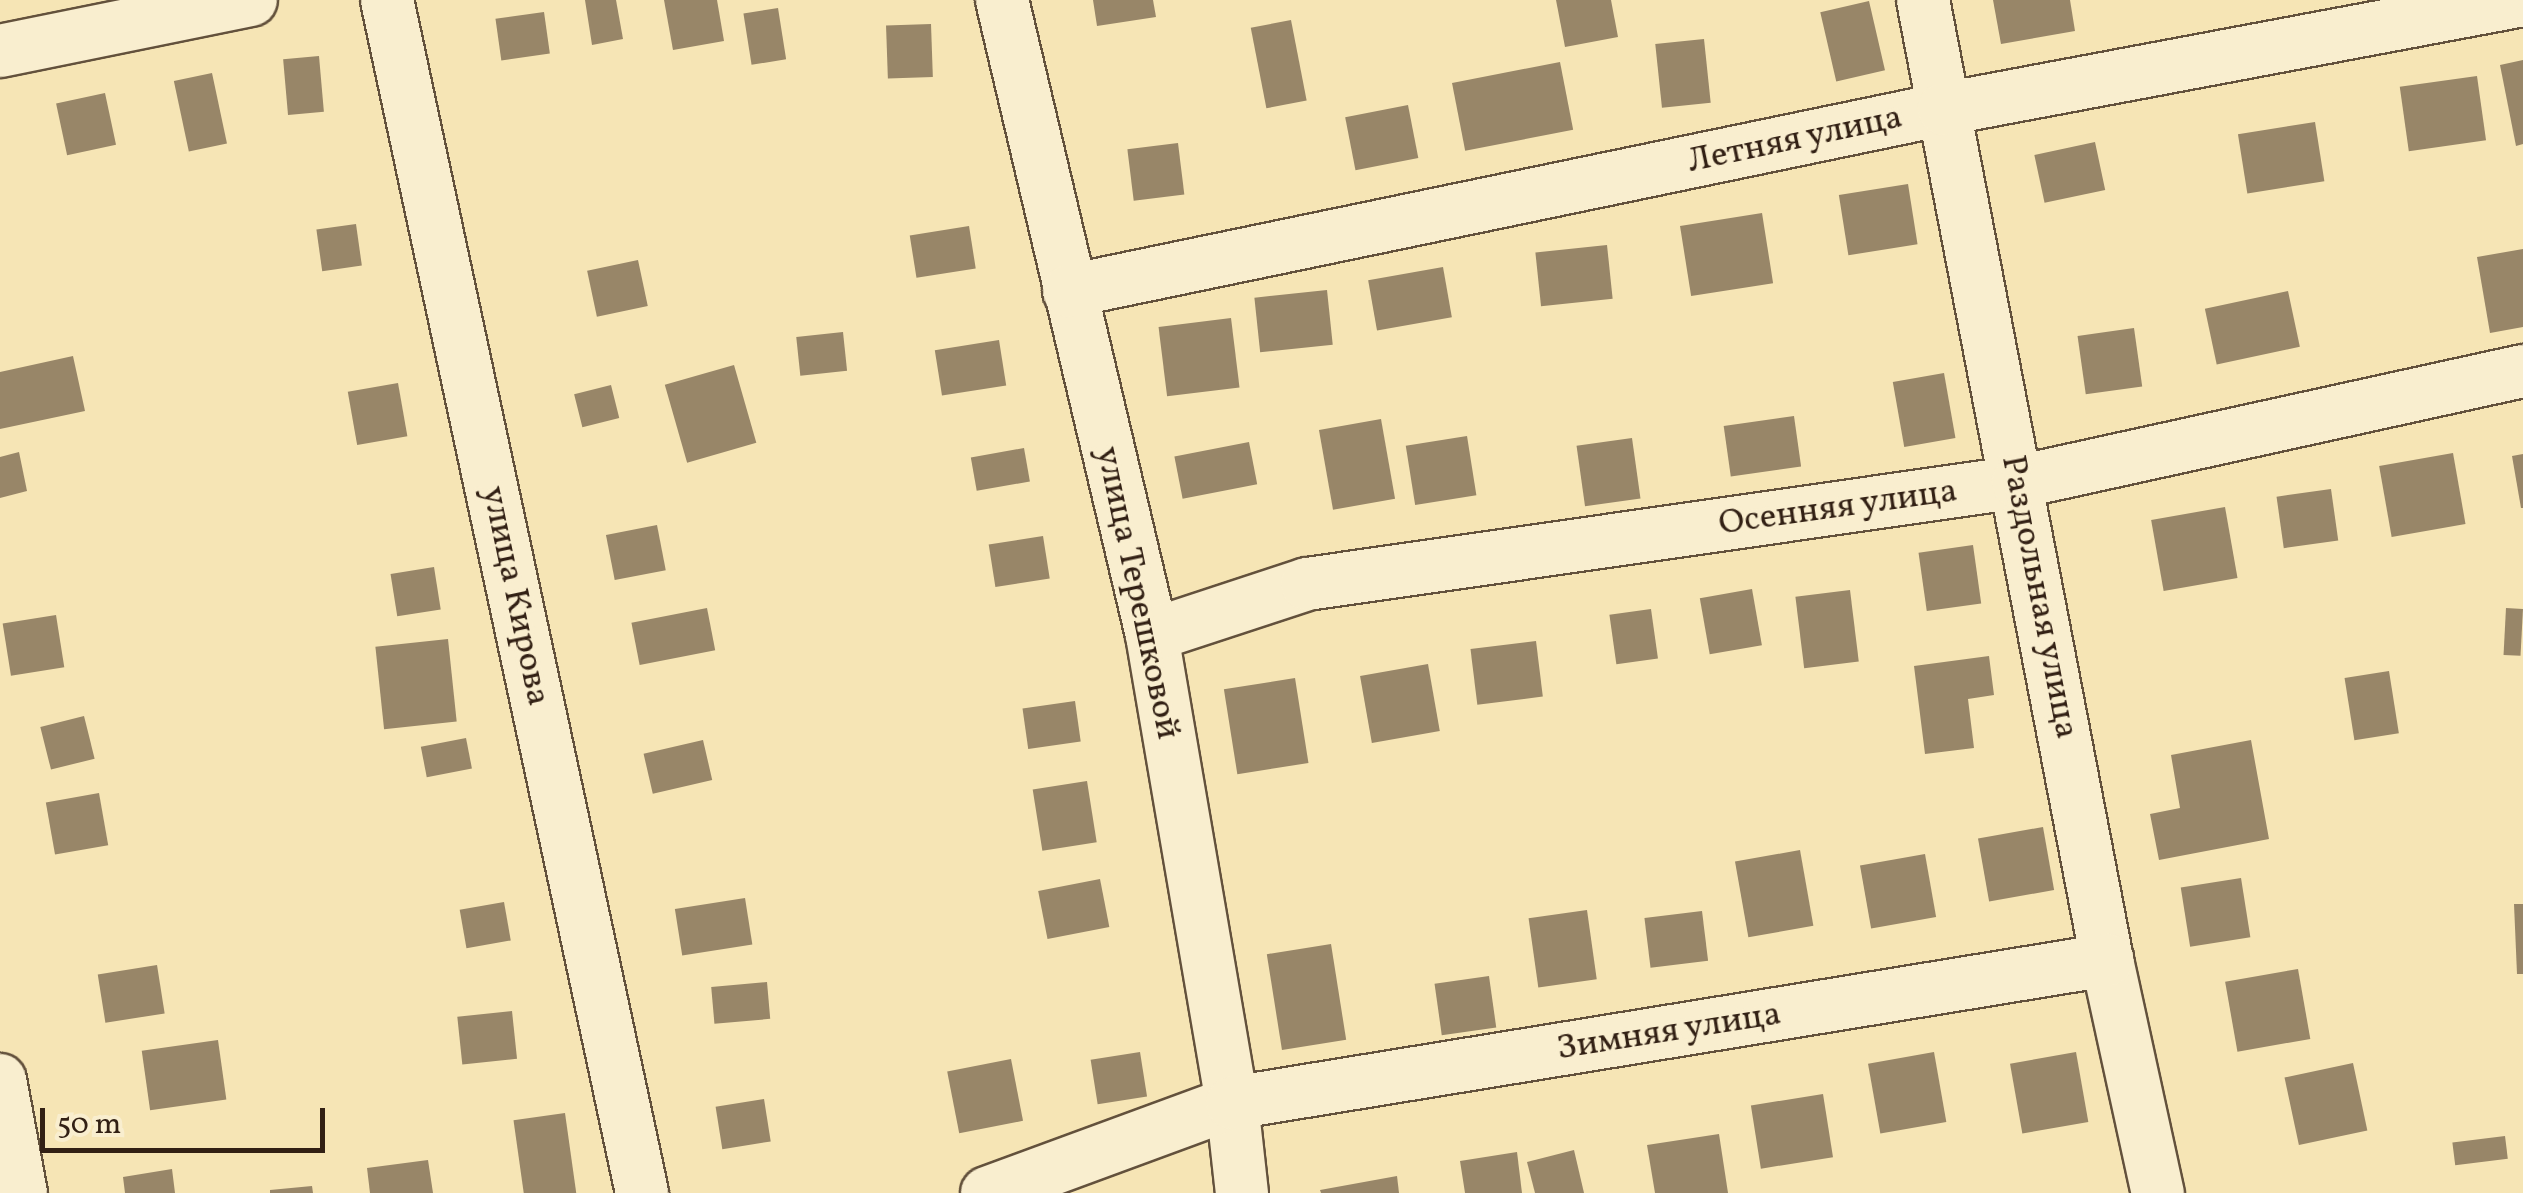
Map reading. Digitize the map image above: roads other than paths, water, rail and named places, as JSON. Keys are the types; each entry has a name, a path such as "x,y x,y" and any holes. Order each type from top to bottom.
{"street":[{"path":"0,52 251,0"},
{"name":"улица Кирова","path":"387,0 642,1193"},
{"name":"улица Терешковой","path":"1002,0 1152,635 1232,1103 1242,1193"},
{"name":"Раздольная улица","path":"1923,0 2107,960 2158,1193"},
{"name":"Летняя улица","path":"1068,292 1944,109 2523,0"},
{"name":"Осенняя улица","path":"1152,635 1307,584 2018,482 2523,370"},
{"name":"Зимняя улица","path":"987,1193 1232,1103 2107,960"},
{"path":"0,1080 22,1193"}]}
